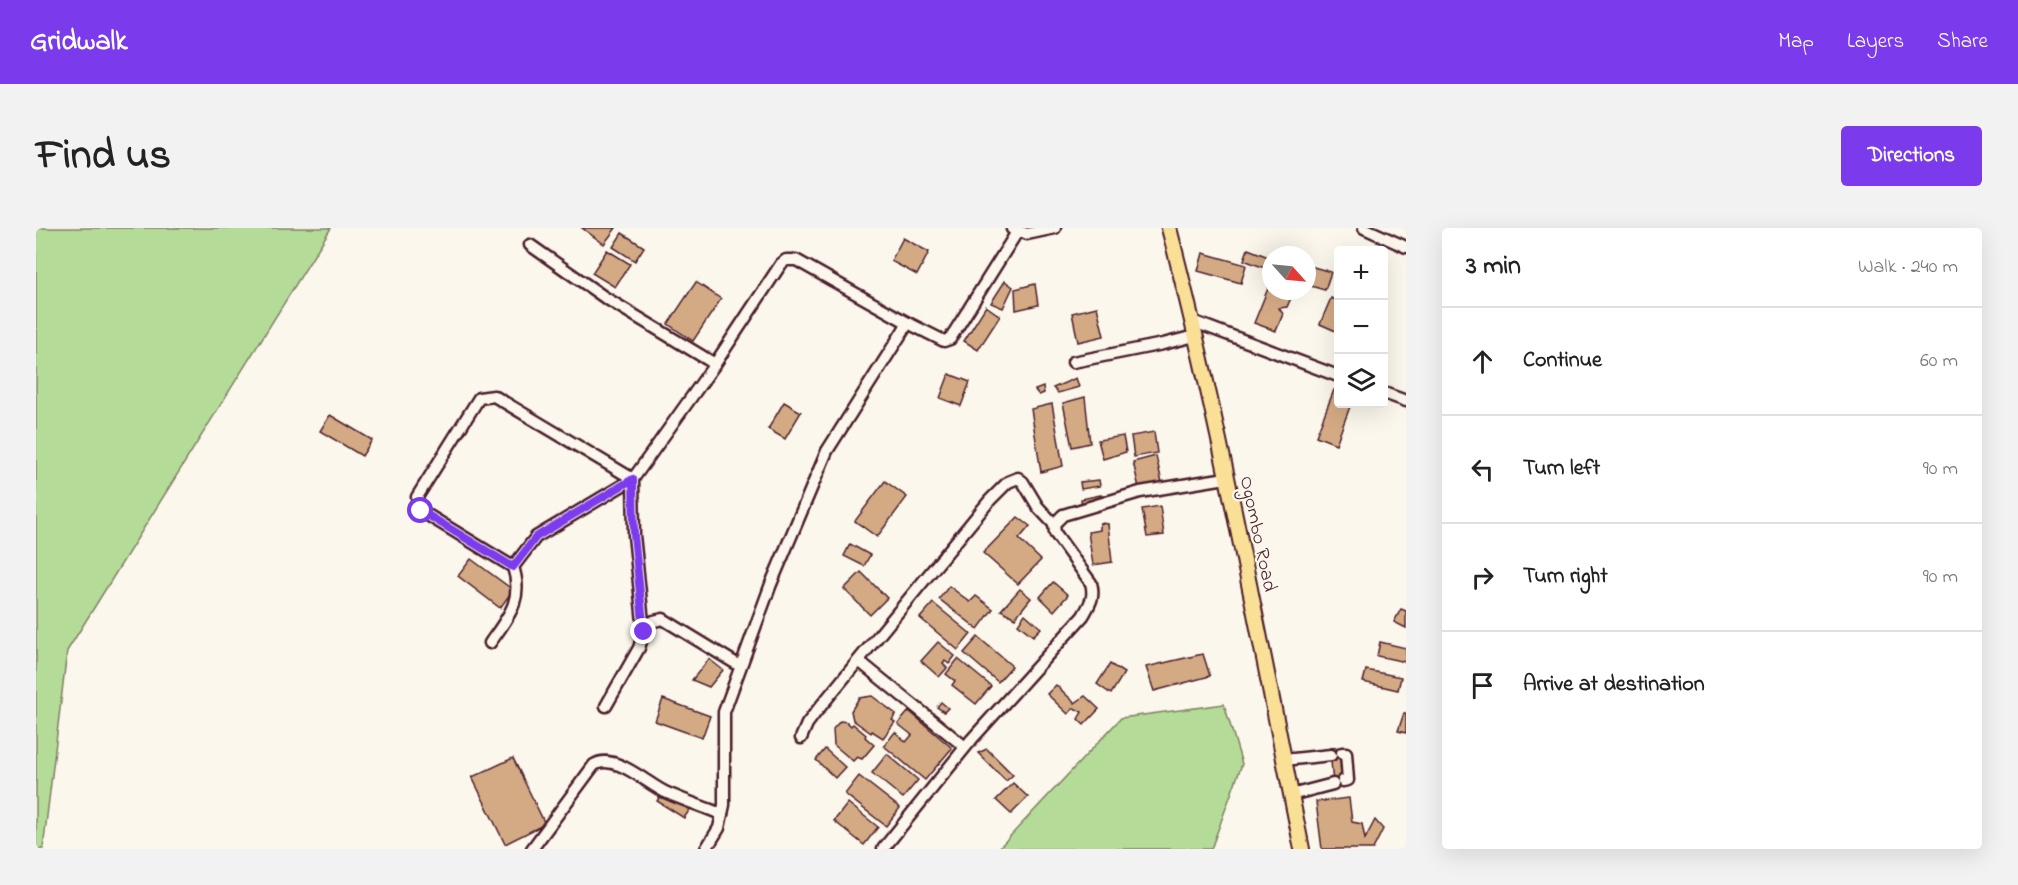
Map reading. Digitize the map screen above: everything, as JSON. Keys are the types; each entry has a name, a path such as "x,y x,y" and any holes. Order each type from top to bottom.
{"main road":[{"name":"Ogombo Road","path":"1169,228 1226,478 1302,849"}],"street":[{"path":"513,567 536,537 633,479 715,364 782,264 791,258 944,341 950,339 1014,230 1027,234 1055,228"},
{"path":"1364,228 1406,246"},
{"path":"530,245 603,297 715,364"},
{"path":"1192,321 1334,374"},
{"path":"706,849 719,828 722,814 725,769 724,712 775,574 827,451 908,323"},
{"path":"1073,362 1195,336"},
{"path":"1388,395 1406,401"},
{"path":"490,643 517,597 513,567 421,511 417,504 417,497 479,398 494,396 633,479"},
{"path":"801,738 807,724 990,500 1008,482 1018,478 1023,482 1038,507 1054,524 1055,533 1091,583 1093,599 1083,616 965,747 883,849"},
{"path":"1054,524 1063,515 1140,492 1226,478"},
{"path":"606,706 639,648 644,626 634,535 633,479"},
{"path":"644,626 663,620 740,666"},
{"path":"859,661 965,747"},
{"path":"1284,760 1346,753 1348,780 1291,795"},
{"path":"532,849 594,765 600,761 609,762 640,775 663,791 722,814"}],"green space":[{"path":"36,228 331,228 67,651 43,849 36,849"},
{"path":"1224,704 1242,764 1211,849 998,849 1121,718"}],"building":[{"path":"582,228 616,228 604,244"},
{"path":"622,233 644,247 635,261 613,247"},
{"path":"903,238 929,252 917,275 891,261"},
{"path":"1248,249 1262,254 1262,267 1244,260"},
{"path":"607,250 630,264 615,287 592,273"},
{"path":"1203,253 1246,265 1241,283 1198,271"},
{"path":"1316,268 1331,272 1325,290 1316,288"},
{"path":"1005,281 1013,287 1003,308 991,303"},
{"path":"696,282 721,299 693,341 668,324"},
{"path":"1035,284 1038,305 1016,310 1015,289"},
{"path":"1331,298 1334,299 1334,330 1320,324"},
{"path":"1263,300 1290,300 1287,307 1279,308 1283,314 1276,331 1254,323"},
{"path":"986,306 1000,316 978,350 964,341"},
{"path":"1097,307 1104,336 1078,342 1072,313"},
{"path":"949,374 970,382 961,406 940,398"},
{"path":"1076,378 1079,387 1058,393 1053,388"},
{"path":"1043,387 1044,393 1039,395 1035,390"},
{"path":"1334,390 1334,408 1350,408 1336,444 1316,436"},
{"path":"1085,397 1090,443 1072,447 1063,403"},
{"path":"784,402 801,412 785,439 768,429"},
{"path":"1052,404 1063,466 1041,472 1031,409"},
{"path":"330,415 372,440 362,456 320,431"},
{"path":"1154,432 1157,453 1134,457 1131,436"},
{"path":"1123,436 1126,452 1103,459 1098,440"},
{"path":"1156,456 1163,487 1140,492 1133,462"},
{"path":"1099,480 1100,486 1081,489 1080,482"},
{"path":"885,481 907,497 877,537 855,521"},
{"path":"1101,495 1102,502 1082,506 1081,499"},
{"path":"1160,506 1164,535 1147,537 1142,509"},
{"path":"1018,517 1030,526 1019,539 1041,560 1018,584 983,553"},
{"path":"1100,523 1108,524 1112,562 1093,565 1088,532 1100,530"},
{"path":"850,544 870,555 864,566 844,556"},
{"path":"471,559 513,590 500,608 458,576"},
{"path":"861,572 887,598 870,615 844,589"},
{"path":"1053,582 1068,595 1054,611 1040,597"},
{"path":"949,586 970,602 976,596 993,609 978,629 939,599"},
{"path":"1020,589 1031,598 1015,618 1001,610"},
{"path":"933,603 971,634 958,650 920,618"},
{"path":"1401,609 1406,611 1406,628 1394,622"},
{"path":"1025,614 1041,628 1033,636 1018,624"},
{"path":"978,637 1012,666 998,682 964,653"},
{"path":"938,642 955,656 949,664 945,661 943,664 947,668 939,677 921,661"},
{"path":"1380,642 1406,648 1406,662 1377,656"},
{"path":"1203,654 1210,676 1154,691 1146,667"},
{"path":"709,659 723,670 709,687 692,680"},
{"path":"958,659 991,686 976,704 952,685 955,681 946,674"},
{"path":"1110,664 1124,673 1111,694 1097,684"},
{"path":"1366,670 1401,677 1398,690 1363,682"},
{"path":"1056,685 1075,703 1085,696 1099,709 1084,725 1078,719 1082,712 1074,708 1068,714 1047,694"},
{"path":"872,696 896,714 892,720 895,722 883,738 872,731 871,733 853,720 851,711 859,698"},
{"path":"663,699 710,716 702,738 655,721"},
{"path":"941,702 948,708 944,712 937,707"},
{"path":"909,711 952,748 925,780 884,746 895,732 906,742 912,735 898,724"},
{"path":"1404,713 1406,713 1406,733 1398,731"},
{"path":"840,721 847,722 851,726 853,724 874,745 862,759 857,757 853,761 834,745 833,729"},
{"path":"1341,747 1344,784 1333,785 1330,748"},
{"path":"825,749 845,767 835,778 816,760"},
{"path":"987,749 1013,775 1006,781 978,753"},
{"path":"887,754 918,780 903,798 872,773"},
{"path":"513,758 545,824 505,844 472,777"},
{"path":"859,776 900,808 886,826 845,794"},
{"path":"1013,783 1028,797 1011,814 996,800"},
{"path":"663,791 691,808 684,818 657,801"},
{"path":"1349,798 1352,822 1362,824 1365,839 1375,820 1383,829 1373,849 1322,849 1316,802"},
{"path":"848,803 878,827 864,845 834,821"}],"route":[{"path":"421,511 513,567 536,537 633,479 634,535 644,612 644,632"}]}
